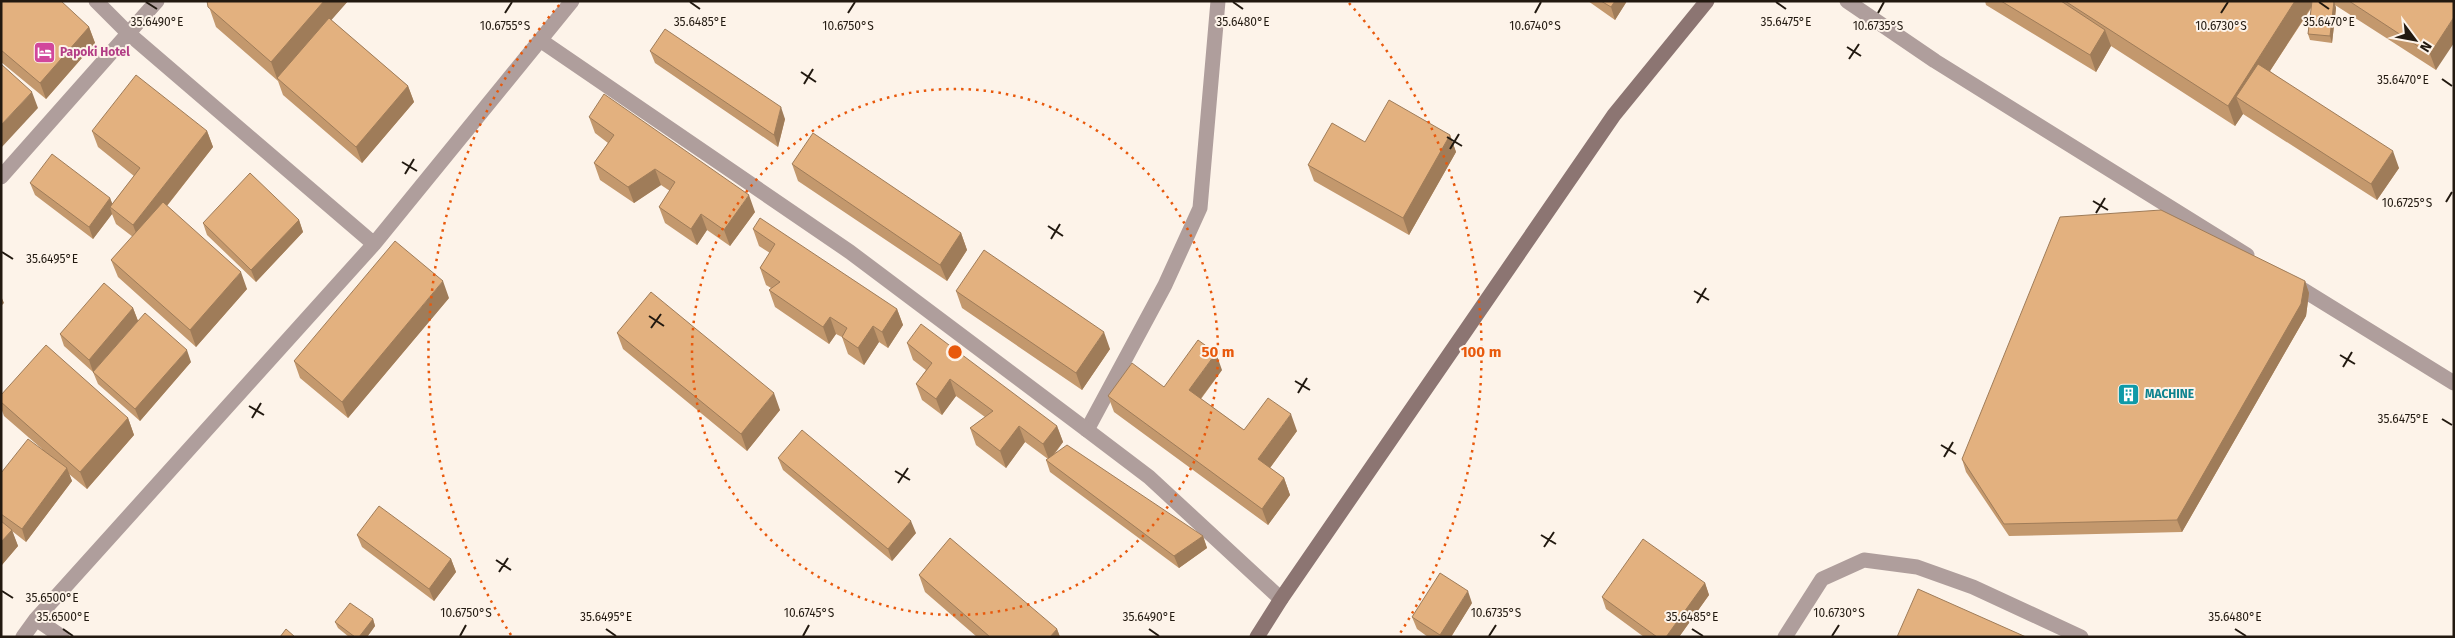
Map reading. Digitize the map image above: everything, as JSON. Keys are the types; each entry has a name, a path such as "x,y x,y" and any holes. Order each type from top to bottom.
{"street":[{"path":"96,1 128,33 374,244"},
{"path":"1,177 157,1"},
{"path":"23,637 36,619 374,244 572,1"},
{"path":"1087,430 1165,284 1200,208 1218,1"},
{"path":"1257,637 1281,599 1614,115 1707,1"},
{"path":"1848,1 1935,61 2260,262"},
{"path":"540,40 850,252 1087,430 1149,477 1281,599"},
{"path":"2276,273 2454,383"},
{"path":"1785,637 1822,579 1864,560 1926,571 1973,587 2081,637"},
{"path":"36,619 62,637"}],"building":[{"name":"Papoki Hotel","path":"1,1 61,1 89,27 40,83 1,50"},
{"path":"207,1 324,1 271,62 208,7"},
{"path":"1601,1 1615,1 1611,7"},
{"path":"2001,1 2061,1 2105,30 2090,55"},
{"path":"2065,1 2295,1 2228,106"},
{"path":"2312,1 2334,1 2330,36 2308,34"},
{"path":"2349,1 2454,1 2454,17 2430,54"},
{"path":"329,18 408,86 356,147 277,78"},
{"path":"665,29 781,107 774,135 650,51"},
{"path":"1,64 32,92 1,125"},
{"path":"2258,64 2393,151 2371,184 2236,97"},
{"path":"136,75 207,131 133,225 110,207 140,168 92,131"},
{"path":"604,94 749,195 724,230 701,214 691,229 659,207 675,182 655,169 628,187 594,163 614,135 589,117"},
{"path":"1389,100 1450,135 1403,218 1308,165 1332,123 1365,142"},
{"path":"813,133 961,233 940,265 792,164"},
{"path":"52,154 110,198 89,227 30,183"},
{"path":"250,173 299,220 251,270 203,223"},
{"path":"163,202 241,272 190,330 111,260"},
{"name":"MACHINE","path":"2161,210 2305,281 2301,304 2177,520 2004,524 1962,459 2060,217"},
{"path":"760,218 897,309 882,332 873,326 858,348 842,337 847,328 830,317 823,327 769,290 780,282 760,268 775,244 753,229"},
{"path":"395,241 443,281 342,402 294,361"},
{"path":"984,250 1104,332 1076,373 956,291"},
{"path":"104,283 133,308 89,360 60,334"},
{"path":"651,292 774,393 741,434 617,333"},
{"path":"145,313 187,350 135,409 93,372"},
{"path":"921,324 1057,426 1043,444 1019,426 1000,451 970,428 993,411 950,379 936,399 916,384 932,363 907,343"},
{"path":"1198,340 1216,353 1189,390 1244,430 1268,398 1291,414 1258,459 1284,478 1262,509 1108,396 1132,363 1164,387"},
{"path":"46,345 128,418 80,472 1,402 1,395"},
{"path":"802,430 911,521 888,549 778,458"},
{"path":"28,439 67,468 22,529 1,514 1,473"},
{"path":"1067,445 1203,536 1174,556 1046,460"},
{"path":"379,506 451,559 429,589 357,535"},
{"path":"1,521 12,530 1,542"},
{"path":"950,538 1057,629 1050,637 990,637 919,575"},
{"path":"1643,539 1705,583 1666,637 1657,637 1602,597"},
{"path":"1440,573 1468,591 1440,635 1412,617"},
{"path":"1918,589 2026,637 1897,637"},
{"path":"350,603 373,619 359,637 355,637 335,622"},
{"path":"286,629 295,637 280,637"}],"place":[{"name":"Papoki Hotel","path":"44,52"},
{"name":"MACHINE","path":"2129,394"}]}
